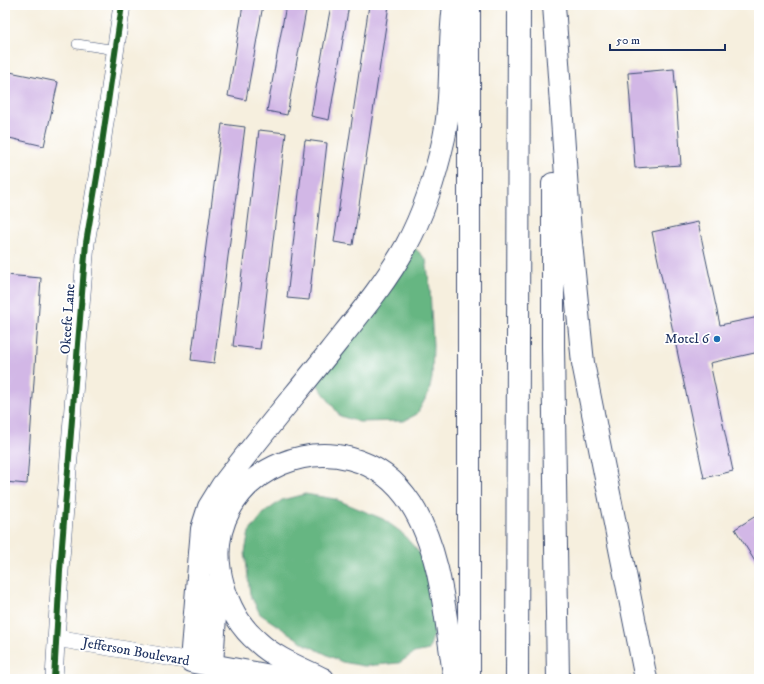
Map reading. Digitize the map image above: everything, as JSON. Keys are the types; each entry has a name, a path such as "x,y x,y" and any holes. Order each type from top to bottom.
{"main road":[{"path":"190,661 200,541 209,507 222,486 374,296 397,262 416,226 431,184 444,137 448,95 450,31 454,5"},
{"path":"461,674 469,5"},
{"path":"517,679 520,5"},
{"path":"544,5 553,166 553,347 558,679"},
{"path":"554,5 570,233 583,363 646,679"},
{"path":"212,665 220,537 229,511 236,497 246,486 263,473 282,463 309,455 336,456 363,463 391,481 411,504 419,519 438,574 461,674"},
{"path":"218,565 229,605 246,631 270,652 323,679"},
{"name":"Jefferson Boulevard","path":"190,661 287,679"}],"street":[{"name":"Okeefe Lane","path":"54,679 86,243 122,5"},
{"name":"Jefferson Boulevard","path":"56,638 190,661"}],"lane":[{"path":"77,44 116,50"}],"green space":[{"path":"412,245 426,259 430,289 433,346 432,378 429,392 417,414 404,421 359,422 340,416 314,380"},
{"path":"305,494 335,499 383,519 401,532 424,558 437,622 429,650 414,653 399,663 364,666 342,662 305,644 260,614 250,594 245,552 249,532 264,513 282,500"}],"building":[{"path":"243,5 263,5 246,100 228,96"},
{"path":"286,5 307,5 287,115 267,111"},
{"path":"331,5 349,5 329,120 311,116"},
{"path":"369,5 389,5 353,245 334,242"},
{"path":"674,69 681,165 635,168 628,73"},
{"path":"5,71 58,82 44,146 5,137"},
{"path":"222,124 245,127 214,363 191,360"},
{"path":"259,130 286,133 260,349 233,346"},
{"path":"305,140 327,143 309,300 287,298"},
{"name":"Motel 6","path":"698,222 720,325 759,317 759,352 710,363 733,471 704,478 652,232"},
{"path":"5,275 41,278 27,484 5,482"},
{"path":"759,514 759,568 735,529"}],"cycle path":[{"path":"54,679 60,571 86,243 122,5"}],"place":[{"name":"Motel 6","path":"717,339"}]}
